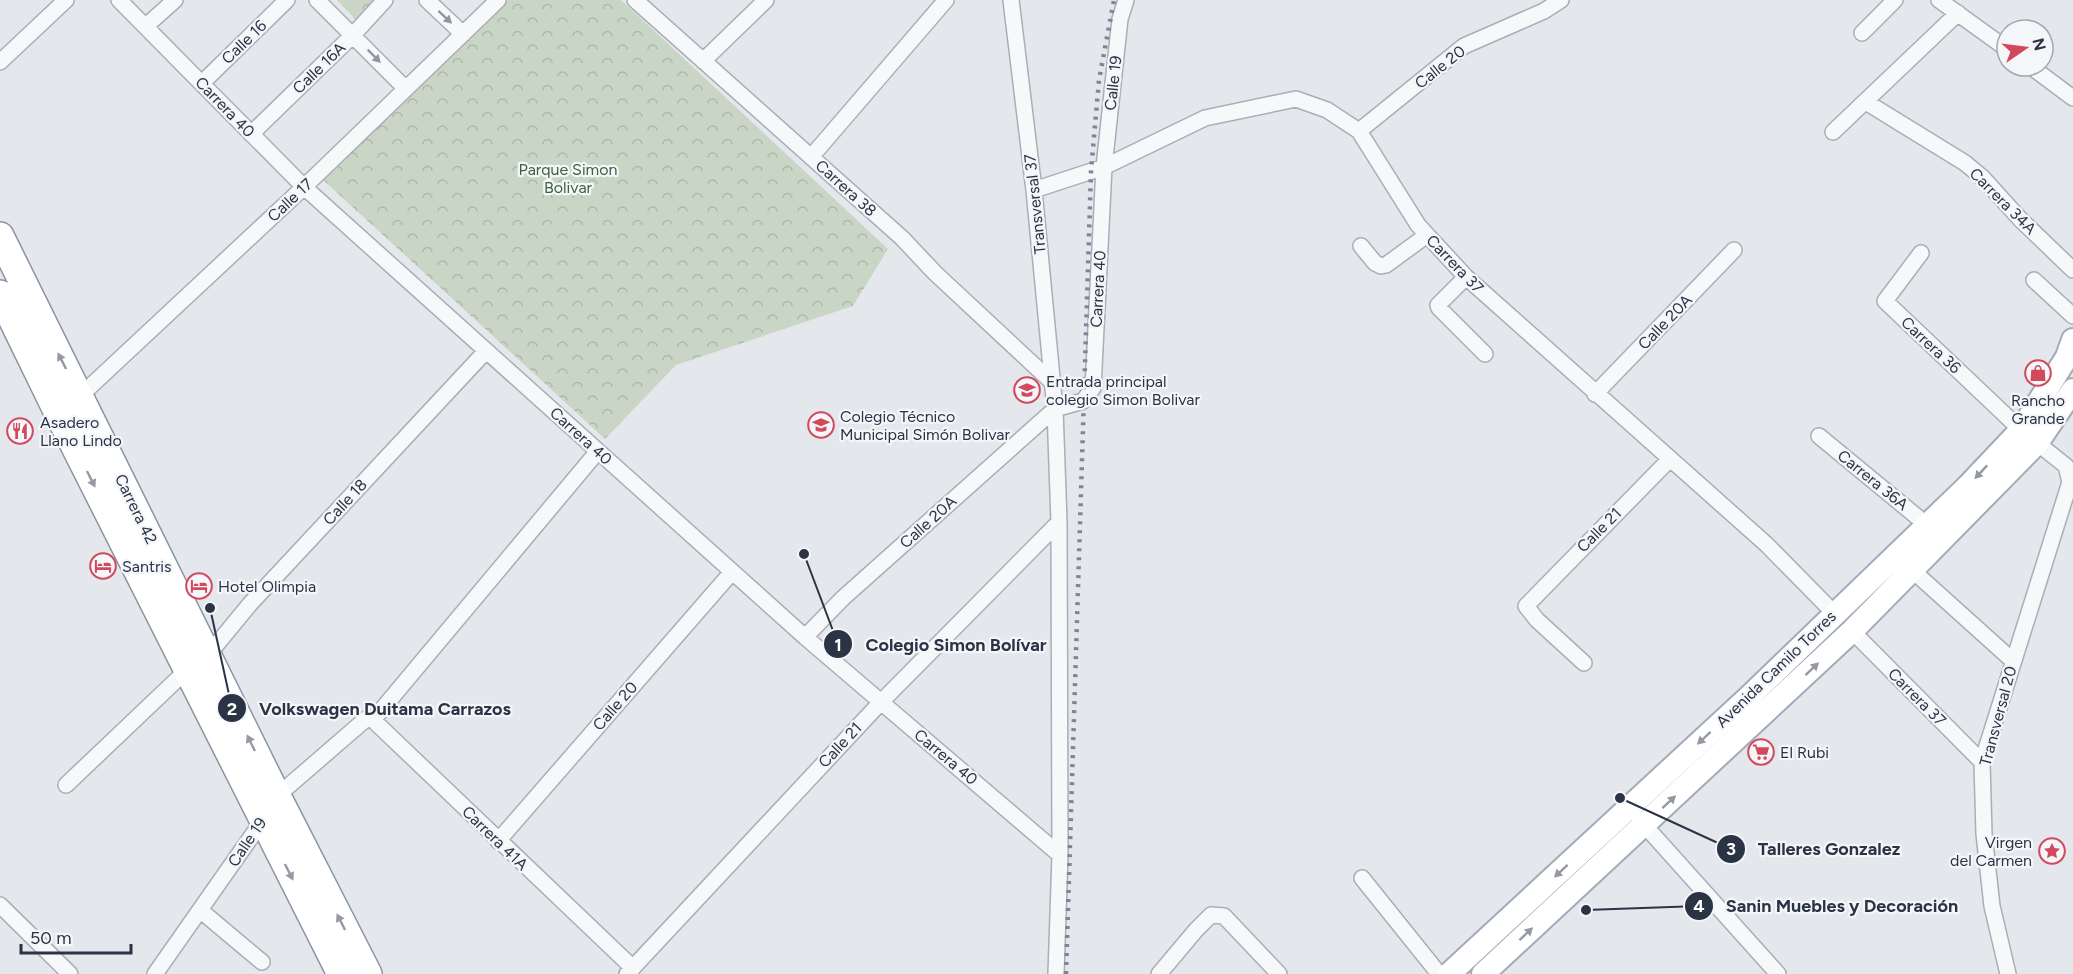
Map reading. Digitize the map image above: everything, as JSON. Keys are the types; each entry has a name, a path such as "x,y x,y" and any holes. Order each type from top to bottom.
{"highway":[{"name":"Carrera 42","path":"0,236 80,396 198,662 263,820 341,974"},
{"name":"Carrera 42","path":"0,294 198,662 277,796 368,974"}],"main road":[{"name":"Avenida Camilo Torres","path":"1449,974 1773,674 1968,486 2029,436 2067,357 2073,339"},
{"name":"Avenida Camilo Torres","path":"1483,974 1852,631 1912,570 2029,436 2073,390"}],"street":[{"path":"0,62 66,0"},
{"name":"Carrera 40","path":"119,0 304,187 804,637 1060,855"},
{"path":"146,26 175,0"},
{"name":"Calle 16","path":"202,83 287,0"},
{"path":"317,0 406,89"},
{"name":"Calle 16A","path":"251,134 353,35 385,0"},
{"path":"427,0 463,34"},
{"name":"Calle 17","path":"80,396 304,187 498,0"},
{"name":"Carrera 38","path":"635,0 902,238 935,273 1052,382"},
{"path":"703,60 766,0"},
{"path":"811,157 946,0"},
{"name":"Transversal 37","path":"1011,0 1034,190 1055,409"},
{"name":"Calle 19","path":"1104,167 1120,19 1126,0"},
{"name":"Calle 20","path":"1359,131 1464,46 1544,11 1561,0"},
{"path":"1862,33 1895,0"},
{"path":"1939,0 1995,40"},
{"path":"1833,132 1958,13"},
{"path":"2046,78 2073,98"},
{"name":"Carrera 37","path":"1034,190 1104,167 1205,118 1296,99 1328,110 1359,131 1418,225 1466,277 1766,544 1834,613"},
{"name":"Carrera 34A","path":"1866,102 1974,170 2073,270"},
{"name":"Carrera 40","path":"1055,409 1083,400 1093,388 1104,167"},
{"path":"1361,246 1375,263 1381,266 1386,265 1427,235"},
{"name":"Calle 20A","path":"1595,394 1734,250"},
{"name":"Carrera 36","path":"1921,253 1885,301 2029,436"},
{"path":"1466,277 1438,304 1443,313 1485,354"},
{"path":"2034,280 2073,316"},
{"name":"Calle 18","path":"66,785 198,662 486,351"},
{"path":"1055,409 1059,522 1060,855 1056,974"},
{"name":"Calle 20A","path":"804,637 843,597 1055,409"},
{"name":"Carrera 36A","path":"1819,436 1927,525"},
{"name":"Transversal 20","path":"2008,974 1992,906 1984,834 1982,762 2012,660 2070,482 2069,460 2029,436"},
{"path":"373,720 598,451"},
{"name":"Calle 21","path":"1584,663 1529,613 1526,606 1670,459"},
{"name":"Calle 21","path":"630,971 881,702 1059,522"},
{"path":"1912,570 2012,660"},
{"name":"Calle 20","path":"498,841 732,572"},
{"name":"Carrera 37","path":"1852,631 1982,762"},
{"name":"Calle 19","path":"155,974 263,820 277,796 356,726 366,719 373,720"},
{"name":"Carrera 41A","path":"373,720 630,971"},
{"path":"1630,808 1778,974"},
{"path":"1362,878 1439,974"},
{"path":"0,905 70,974"},
{"path":"200,910 262,962"},
{"path":"1159,974 1211,915 1224,916 1279,974"}],"green space":[{"path":"337,0 376,0 355,19"},
{"name":"Parque Simon Bolivar","path":"508,0 621,0 888,249 853,306 676,365 605,439 321,178"}],"railway":[{"path":"1066,974 1091,171 1099,80 1114,0"}],"place":[{"name":"Rancho Grande","path":"2038,373"},
{"name":"Entrada principal colegio Simon Bolivar","path":"1027,390"},
{"name":"Colegio Técnico Municipal Simón Bolivar","path":"821,425"},
{"name":"Asadero Llano Lindo","path":"20,431"},
{"name":"Colegio Simon Bolívar","path":"804,554"},
{"name":"Santris","path":"103,566"},
{"name":"Hotel Olimpia","path":"199,586"},
{"name":"Volkswagen Duitama Carrazos","path":"210,608"},
{"name":"El Rubi","path":"1761,752"},
{"name":"Talleres Gonzalez","path":"1620,798"},
{"name":"Virgen del Carmen","path":"2052,851"},
{"name":"Sanin Muebles y Decoración","path":"1586,910"}]}
